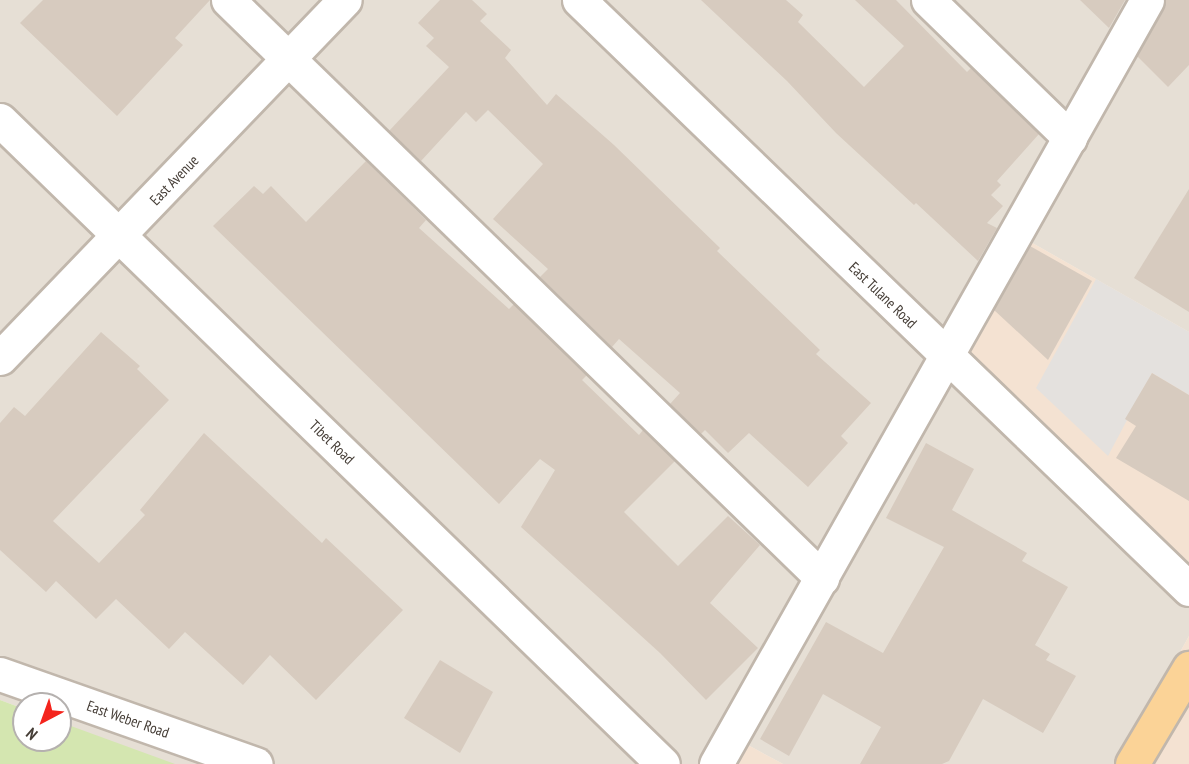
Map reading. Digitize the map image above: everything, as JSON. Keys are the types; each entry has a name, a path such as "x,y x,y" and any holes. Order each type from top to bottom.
{"main road":[{"path":"1132,764 1189,668"}],"street":[{"path":"228,0 822,578"},
{"name":"East Avenue","path":"0,358 345,0"},
{"name":"East Tulane Road","path":"579,0 1189,589"},
{"path":"928,0 1070,138"},
{"path":"716,764 1147,0"},
{"name":"Tibet Road","path":"0,120 663,764"},
{"name":"East Weber Road","path":"0,674 256,764"}],"shaded area":[{"path":"0,0 1189,0 1189,332 1006,228 1189,599 1189,636 1118,764 783,764 722,731 704,764 55,764 58,752 72,752 72,692 12,692 12,704 0,700"},
{"path":"1006,228 1189,332 1189,599 939,356"},
{"path":"1096,279 1189,332 1189,395 1152,373 1108,456 1036,388"},
{"path":"1189,636 1189,764 1118,764"},
{"path":"722,731 783,764 704,764"}],"green space":[{"path":"0,700 12,704 12,752 72,752 72,726 175,764 0,764"}],"building":[{"path":"43,0 210,0 175,38 183,45 117,116 20,23"},
{"path":"440,0 472,0 487,14 480,21 511,50 505,58 547,105 556,94 614,145 720,248 717,251 820,350 816,354 871,403 841,436 848,443 808,487 749,433 728,453 705,430 701,434 670,404 680,393 619,339 612,347 540,277 548,269 493,219 543,164 488,110 476,122 466,112 421,161 389,131 449,67 426,46 434,38 418,23"},
{"path":"701,0 786,0 803,15 798,22 864,87 904,46 855,0 896,0 967,72 971,68 1039,134 997,181 1001,185 991,195 1003,206 987,223 997,228 978,261 836,133 787,81"},
{"path":"1080,0 1125,0 1109,28"},
{"path":"1166,0 1189,0 1189,65 1168,87 1137,56"},
{"path":"366,161 426,220 419,228 509,309 514,304 587,375 582,380 639,435 643,430 675,461 624,512 678,566 728,516 760,545 710,603 758,648 706,700 660,653 521,527 555,470 540,459 499,504 213,226 254,186 263,194 271,186 306,222"},
{"path":"1189,189 1189,312 1134,278"},
{"path":"1030,246 1092,281 1048,360 994,310"},
{"path":"101,332 140,366 137,369 169,400 53,521 99,563 145,515 140,510 204,433 322,543 326,538 403,610 316,700 270,655 243,685 185,632 169,649 116,599 96,619 56,581 46,592 0,550 0,423 14,407 25,416"},
{"path":"1152,373 1189,395 1189,501 1116,458 1136,426 1125,419"},
{"path":"926,443 974,469 952,510 1027,553 1022,561 1068,587 1035,645 1050,654 1046,660 1076,676 1043,733 983,699 949,761 942,764 860,764 881,727 823,694 789,756 760,739 826,622 883,653 944,547 886,518"},
{"path":"440,660 493,692 460,753 404,718"}]}
